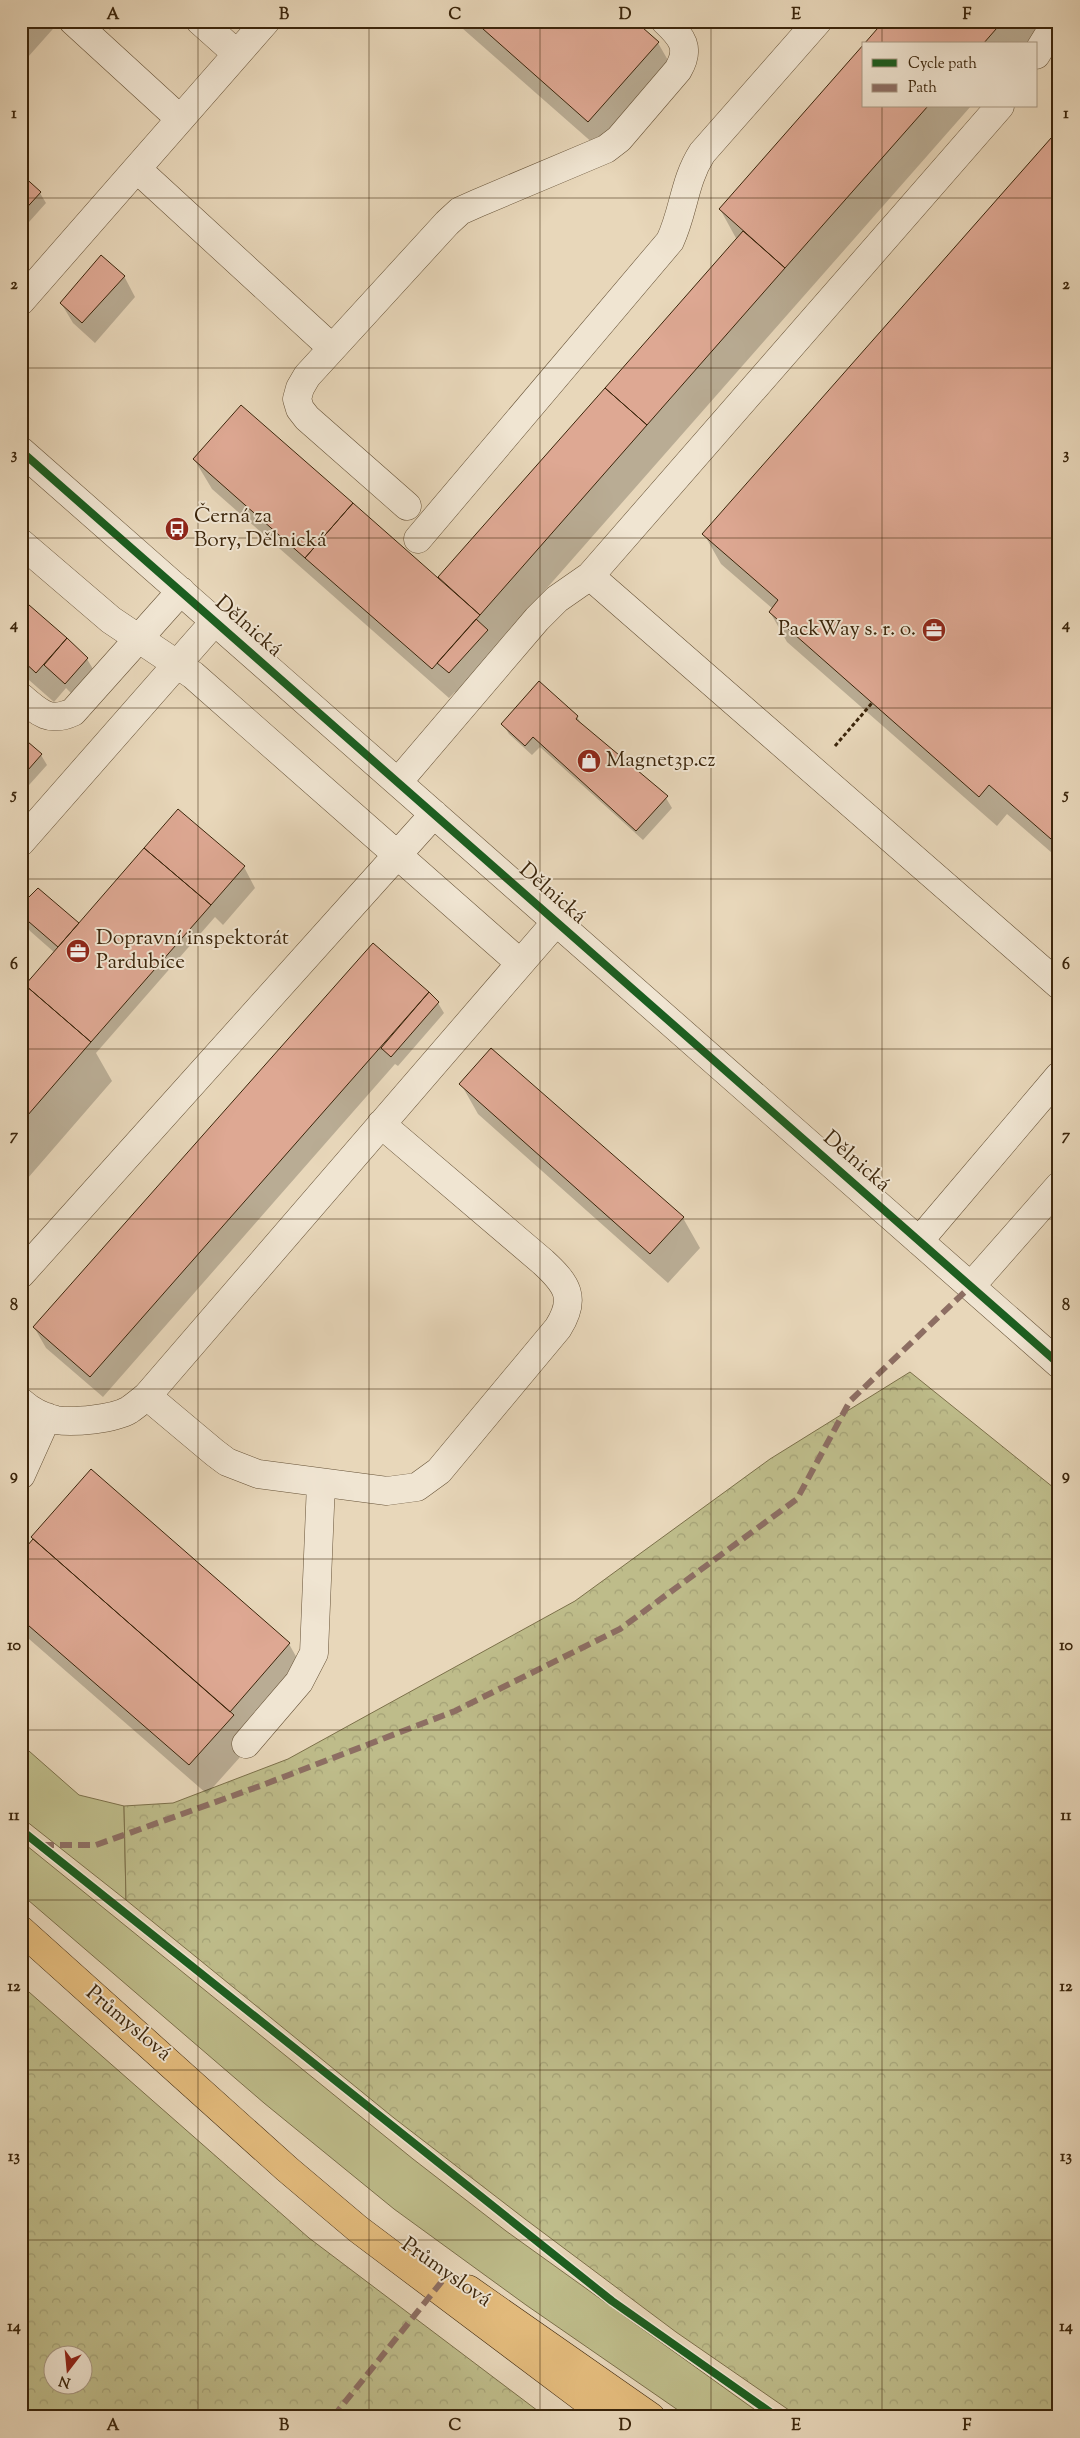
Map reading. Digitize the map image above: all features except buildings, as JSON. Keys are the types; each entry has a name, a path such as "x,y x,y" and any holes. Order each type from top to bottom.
{"main road":[{"path":"21,1930 80,1984"},
{"name":"Průmyslová","path":"80,1984 286,2169 358,2229 608,2417"},
{"name":"Průmyslová","path":"80,1984 268,2142 338,2196 447,2275 651,2417"}],"street":[{"path":"73,21 180,119"},
{"path":"200,21 237,54"},
{"path":"21,301 266,21"},
{"path":"408,506 300,410 297,399 300,388 307,376 332,348 447,222 460,211 596,155 619,139 678,70 684,60 685,48 680,38 665,21"},
{"path":"418,539 670,241 678,224 691,170 702,153 818,21"},
{"path":"1038,52 1057,21"},
{"path":"398,782 538,619 557,599 590,576 998,108"},
{"path":"136,169 332,348"},
{"name":"Dělnická","path":"21,451 1059,1364"},
{"path":"21,543 111,620 193,675 520,964"},
{"path":"590,576 813,771 1058,981"},
{"path":"21,697 51,718 60,718 66,715 83,702 181,591"},
{"path":"21,842 216,621"},
{"path":"21,1274 434,814"},
{"path":"21,1402 37,1414 67,1420 112,1416 128,1411 147,1396 556,922"},
{"path":"919,1241 1059,1076"},
{"path":"147,1396 228,1462 258,1474 387,1491 418,1486 439,1471 558,1328 569,1306 568,1295 564,1283 554,1272 381,1124"},
{"path":"971,1286 1059,1186"},
{"path":"21,1475 47,1417"},
{"path":"246,1744 299,1682 314,1653 321,1483"}],"path":[{"path":"813,771 872,703"}],"green space":[{"path":"910,1372 1059,1492 1059,2417 799,2417 676,2332 525,2219 394,2118 126,1900 124,1806 173,1803 288,1759 575,1601 770,1459"},
{"path":"21,1744 79,1795 124,1806 126,1900 21,1817"},
{"path":"21,1841 413,2159 506,2231 765,2417 688,2417 526,2305 394,2209 264,2103 21,1894"},
{"path":"21,1985 309,2238 546,2417 21,2417"}],"marked path":[{"path":"42,1845 96,1845 260,1786 455,1711 620,1629 797,1499 850,1401 971,1286"},
{"path":"333,2417 447,2275"}],"cycle path":[{"path":"21,451 1059,1364"},
{"path":"21,1830 612,2301 777,2417"}],"place":[{"name":"Černá za Bory, Dělnická","path":"177,529"},
{"name":"PackWay s. r. o.","path":"934,630"},
{"name":"Magnet3p.cz","path":"589,761"},
{"name":"Dopravní inspektorát Pardubice","path":"78,951"}]}
